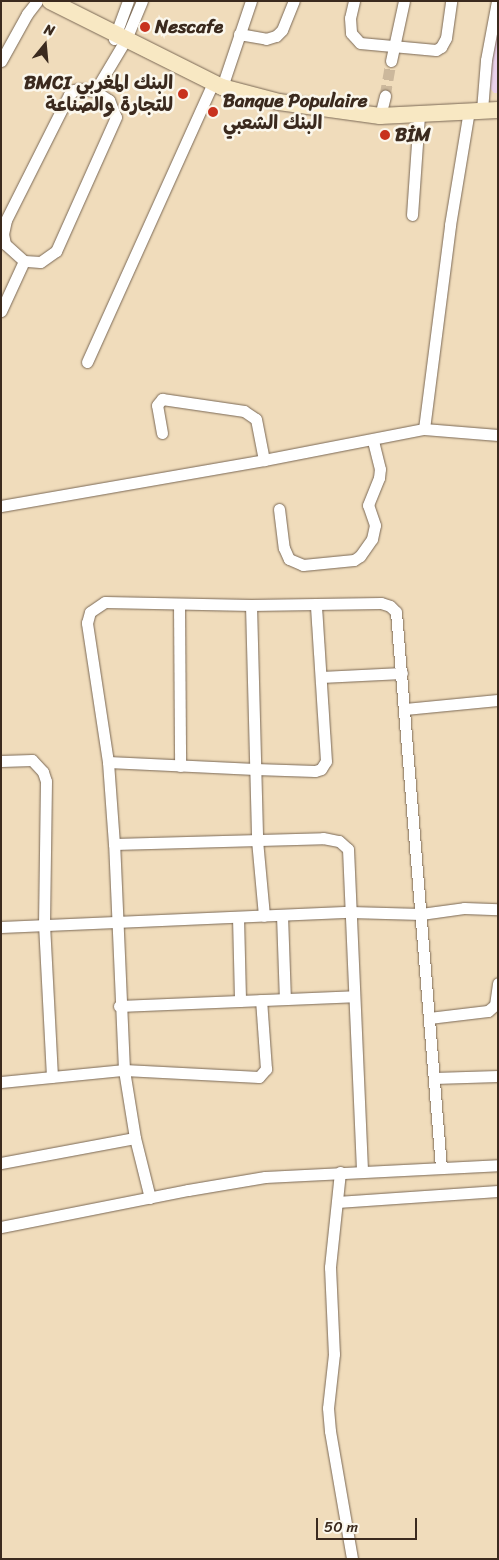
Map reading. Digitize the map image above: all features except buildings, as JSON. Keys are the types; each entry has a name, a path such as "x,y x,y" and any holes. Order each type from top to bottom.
{"street":[{"path":"26,1 27,14"},
{"path":"1,61 27,14 37,1"},
{"path":"50,1 217,85 294,105 380,116 483,110"},
{"path":"95,91 112,59 120,36 128,1"},
{"path":"120,36 142,1"},
{"path":"87,362 217,85 251,1"},
{"path":"239,34 266,39 276,36 282,30 294,1"},
{"path":"354,1 350,18 350,33 354,39 368,46 436,50 441,47 446,38 450,1"},
{"path":"391,61 404,1"},
{"path":"424,430 450,224 483,110 486,60 497,1"},
{"path":"74,90 95,91 109,100 116,117 56,251 40,262 24,261 5,244 3,234 6,220 69,95 74,90"},
{"path":"380,116 384,96"},
{"path":"412,215 419,114"},
{"path":"1,311 24,261"},
{"path":"162,433 157,406 162,399 244,411 256,419 264,460"},
{"path":"1,506 424,430 498,435"},
{"path":"279,509 284,548 289,559 303,565 354,560 360,556 372,538 375,525 368,505 379,478 380,469 373,440"},
{"path":"150,1198 135,1138 124,1070 119,1006 114,844 108,762 87,623 90,612 105,602 251,606 381,603 390,606 398,617 441,1168"},
{"path":"179,604 180,766"},
{"path":"108,762 315,771 323,767 326,761 316,604"},
{"path":"251,606 257,840 264,916"},
{"path":"321,677 402,672"},
{"path":"405,709 498,700"},
{"path":"1,761 32,760 43,772 46,781 44,924 52,1077"},
{"path":"114,844 324,838 344,844 350,855 350,912 362,1172"},
{"path":"1,927 350,912 421,914 464,908 498,907"},
{"path":"282,916 285,999"},
{"path":"238,917 240,1001"},
{"path":"429,1018 488,1011 494,1005 498,983"},
{"path":"119,1006 354,996"},
{"path":"1,1082 124,1070 259,1077 266,1069 261,1000"},
{"path":"434,1078 498,1076"},
{"path":"1,1163 135,1138"},
{"path":"1,1227 256,1179 340,1172 498,1165"},
{"path":"340,1172 330,1267 334,1354 328,1414 352,1559"},
{"path":"337,1202 498,1191"}],"shaded area":[{"path":"498,7 498,93 494,93 486,83"}],"tunnel":[{"path":"385,96 391,61"}],"place":[{"name":"Nescafe","path":"145,27"},
{"name":"BMCI البنك المغربي للتجارة والصناعة","path":"183,94"},
{"name":"Banque Populaire البنك الشعبي","path":"213,112"},
{"name":"BİM","path":"385,135"}]}
